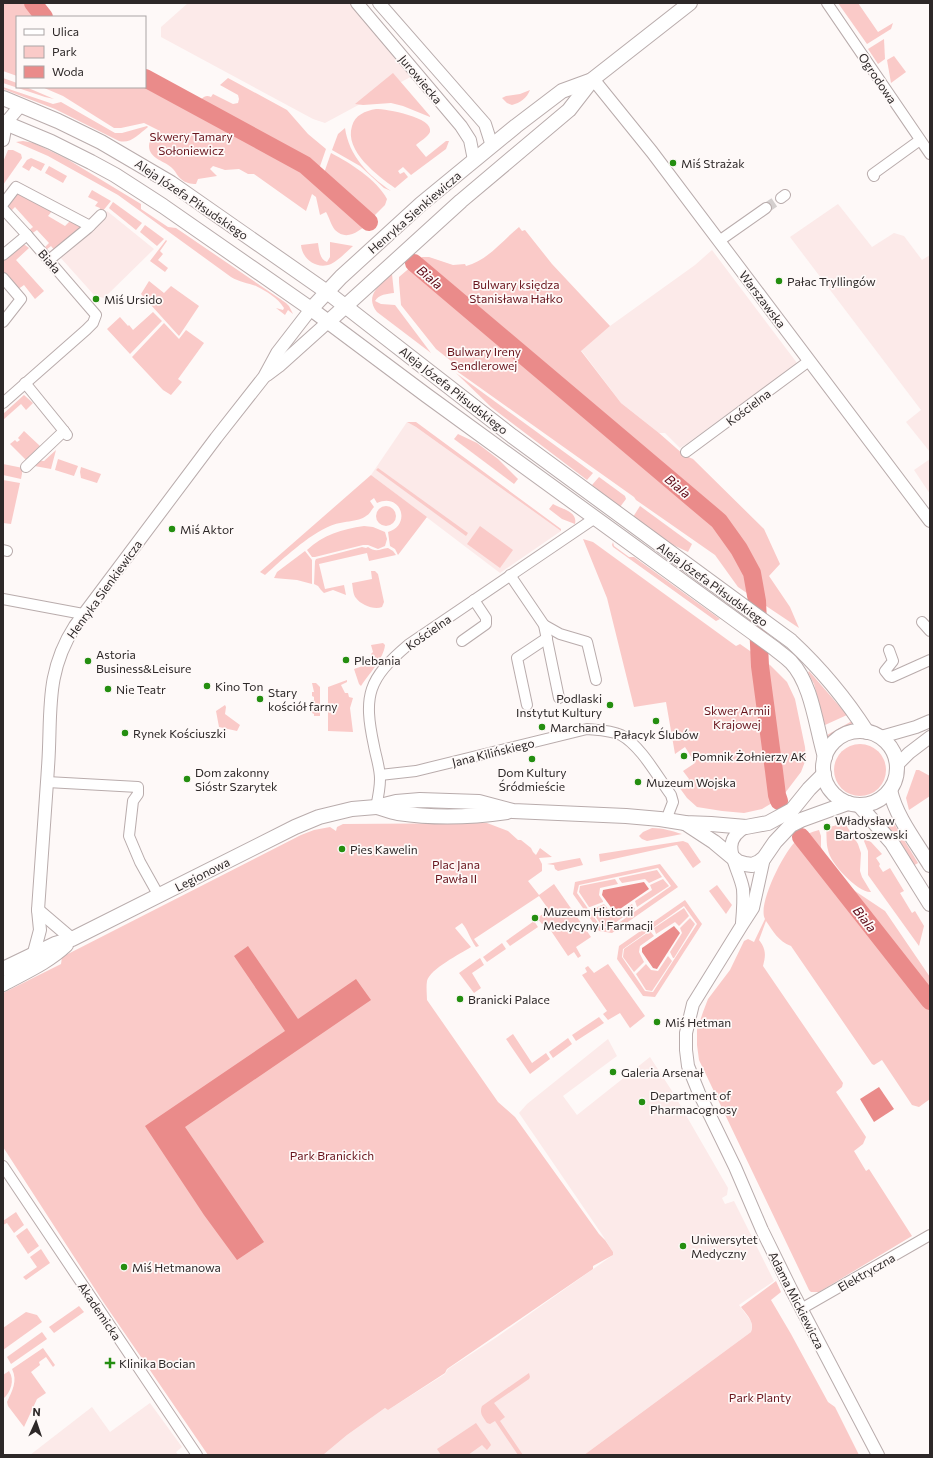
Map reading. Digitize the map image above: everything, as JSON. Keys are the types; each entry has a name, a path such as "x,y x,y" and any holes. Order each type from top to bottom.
{"main road":[{"name":"Henryka Sienkiewicza","path":"328,322 395,260 487,179 569,110 593,79 690,3"},
{"name":"Henryka Sienkiewicza","path":"311,309 341,277 421,204 521,121 562,91 593,79"},
{"name":"Aleja Józefa Piłsudskiego","path":"3,98 58,121 101,142 161,176 327,292 518,440 791,641 826,677 855,713 867,732"},
{"name":"Aleja Józefa Piłsudskiego","path":"4,123 51,142 114,175 163,206 311,309 774,648 791,662 808,690 825,757"},
{"path":"487,179 492,146"},
{"path":"685,823 714,842 738,862 752,865 759,862 764,858 781,834 791,825 817,814 834,809 853,804 876,802 884,797 890,790 897,774 897,765 894,754 889,745 881,737 867,732 858,731 842,736 829,749 823,765 827,784 832,792 839,798 853,804 892,843 930,904"},
{"path":"376,807 396,802 420,800 479,802 513,811 626,816 685,823 746,827 757,826 772,821 792,810 806,792 824,774"},
{"path":"890,790 892,799 897,809 929,864 911,874"},
{"name":"Legionowa","path":"3,984 56,954 72,939 295,827 332,813 352,809 376,807"},
{"name":"Legionowa","path":"3,969 65,940 72,939"}],"street":[{"name":"Jurowiecka","path":"357,3 449,112 469,139 474,160"},
{"name":"Jurowiecka","path":"380,3 424,56 485,124 492,146"},
{"name":"Ogrodowa","path":"827,3 930,154"},
{"path":"412,68 424,56"},
{"name":"Warszawska","path":"593,79 638,133 930,521"},
{"path":"449,112 463,100"},
{"path":"3,140 4,123 21,105"},
{"path":"874,176 873,174 920,140"},
{"path":"3,204 16,187 90,226"},
{"name":"Biała","path":"3,208 96,315 93,323 86,330 25,383"},
{"path":"719,241 766,208"},
{"path":"49,260 101,215"},
{"path":"3,255 27,235"},
{"path":"3,278 21,299 3,322"},
{"name":"Henryka Sienkiewicza","path":"31,969 34,954 32,945 33,930 38,910 47,782 52,678 62,649 70,632 216,438 264,377 277,353 311,309"},
{"name":"Henryka Sienkiewicza","path":"264,377 279,366 328,322"},
{"name":"Kościelna","path":"686,452 809,361"},
{"path":"3,403 25,383 65,433 26,467"},
{"name":"Kościelna","path":"376,807 380,775 370,730 368,708 370,692 387,664 408,645 595,518"},
{"path":"510,575 544,625 559,698"},
{"path":"3,599 84,614"},
{"path":"462,641 486,624 486,618 474,600"},
{"path":"922,622 930,631"},
{"path":"544,625 560,634 587,642 596,680"},
{"path":"527,705 517,658 547,638"},
{"path":"889,650 893,661 885,671 892,677 930,660"},
{"path":"881,737 916,728 930,721"},
{"name":"Jana Kilińskiego","path":"380,775 416,771 587,729 604,730 621,735 636,747 668,792 673,802 666,820"},
{"path":"897,765 909,752 930,736"},
{"path":"47,782 138,787 138,794 132,801 129,836 140,862 160,896"},
{"name":"Adama Mickiewicza","path":"742,925 743,890 730,851 734,836 739,830 746,827"},
{"name":"Adama Mickiewicza","path":"764,858 753,908 693,1004 686,1033 688,1066 699,1093 736,1167 762,1230 801,1309 878,1455"},
{"path":"38,910 72,939"},
{"name":"Akademicka","path":"3,1166 197,1455"},
{"name":"Elektryczna","path":"801,1309 930,1235"}],"shaded area":[{"path":"188,3 356,3 416,74 325,123 313,119 161,37 161,27"},
{"path":"838,204 872,247 894,233 904,236 922,260 930,255 930,452 906,422 921,410 790,237"},
{"path":"107,211 154,249 104,298 95,296 60,257 91,232"},
{"path":"712,250 797,363 680,448 665,433 659,433 621,403 581,350 610,326 695,265"},
{"path":"407,422 561,531 500,573 371,475"},
{"path":"930,459 930,494 914,470"},
{"name":"Uniwersytet Medyczny","path":"608,1039 617,1056 563,1096 577,1115 650,1057 672,1091 728,1188 727,1195 722,1198 725,1204 734,1201 774,1281 739,1305 751,1321 751,1332 584,1455 323,1455 347,1435 385,1408 388,1410 445,1374 448,1369 497,1337 613,1255 613,1252 601,1233 519,1113 527,1104"},
{"path":"150,1403 182,1447 176,1452 178,1455 30,1455 92,1407 110,1432"}],"green space":[{"path":"3,3 33,3 43,16 16,16 16,76 3,71"},
{"path":"838,3 858,3 878,32 893,23 891,29 867,44"},
{"path":"884,39 885,59 878,64 868,49"},
{"path":"894,56 906,72 891,83 887,60"},
{"path":"393,73 430,117 403,106 391,103 363,105 355,104"},
{"path":"3,78 16,83 16,87 3,83"},
{"path":"228,78 287,110 308,134 326,149 318,172 304,161 275,143 244,126 197,104 203,98 207,96 211,97 213,94 233,104 238,103 238,95 220,85"},
{"name":"Skwery Tamary Sołoniewicz","path":"146,80 297,164 316,178 368,224 353,234 344,235 335,230 326,212 320,215 316,197 312,194 306,211 254,174 248,174 239,169 225,170 213,166 210,169 217,176 198,179 196,184 186,182 180,178 170,166 152,154 149,146 150,141 160,131 144,123 114,128 63,96 44,88 146,88"},
{"path":"3,87 53,104 61,102 115,133 122,133 148,127 131,140 123,142 119,141 55,109 3,89"},
{"path":"18,88 28,88 54,99"},
{"path":"530,90 523,100 512,105 507,103 502,98 520,94"},
{"path":"376,109 399,112 425,122 429,127 430,132 416,145 426,157 446,141 449,141 446,149 411,175 403,167 398,171 400,174 404,172 408,177 395,188 380,177 364,162 353,145 351,135 353,122 364,112"},
{"path":"345,128 347,138 355,156 367,171 391,191 384,188 360,166 332,150 338,134"},
{"path":"23,141 34,143 67,159 141,204 141,209 168,227 176,228 286,303 293,314 288,310 285,315 276,308 283,310 284,308 272,295 256,286 231,277 118,195 48,156 16,142"},
{"path":"8,150 13,150 21,154 22,158 3,185 3,162"},
{"path":"331,153 362,172 376,185 387,199 385,205 372,218 323,176"},
{"path":"31,158 45,164 41,171 32,166 29,171 22,167 27,160"},
{"path":"49,166 67,176 63,183 45,173"},
{"path":"92,190 111,201 102,212 98,213 100,208 95,206 98,202 88,197"},
{"path":"17,194 21,194 52,211 48,216 65,226 70,221 83,228 55,251 51,246 46,250 44,248 49,243 37,230 31,234 28,231 33,227 15,207 11,211 7,207 7,202"},
{"path":"113,202 142,223 136,230 109,208"},
{"path":"145,225 164,239 157,246 140,232"},
{"path":"519,227 522,231 525,230 552,264 610,326 581,351 621,403 684,455 693,459 764,529 780,564 769,576 790,607 799,628 738,587 715,555 458,372 455,364 436,349 401,305 399,277 422,258 421,257 429,257 453,265 465,264 466,266 481,260 488,255"},
{"path":"166,240 167,241 160,251 163,254 158,260 168,268 165,272 150,261"},
{"path":"330,242 353,246 331,264 321,266 307,259 301,245 318,243 321,257 327,262 330,257"},
{"path":"20,245 25,245 29,248 16,260 44,291 35,299 24,285 17,290 3,274 3,260"},
{"path":"392,274 394,293 381,296 375,301 381,304 395,305 431,353 377,312 373,306 372,300 375,291"},
{"path":"149,281 164,293 171,286 199,306 179,336 141,294"},
{"path":"153,312 162,321 130,354 107,329 120,317 133,330"},
{"path":"164,323 179,339 186,330 204,343 178,379 182,382 171,395 163,390 132,357"},
{"path":"456,373 593,473 587,480 491,407"},
{"path":"24,395 33,403 26,410 21,404 3,420 3,414"},
{"path":"407,422 416,422 561,529 561,531 416,427"},
{"path":"24,431 40,446 26,460 10,444 15,440 17,442 20,440 18,438"},
{"path":"458,434 477,443 498,459 518,479 514,484 454,439"},
{"path":"56,450 51,469 29,465 33,460 44,461"},
{"path":"58,459 78,466 74,476 55,470"},
{"path":"3,464 23,468 21,479 3,475"},
{"path":"81,467 101,474 97,483 81,478"},
{"path":"378,468 468,533 466,536 376,470"},
{"path":"371,475 427,517 398,555 395,549 390,546 388,532 400,523 400,511 397,505 392,502 385,501 377,503 374,498 370,501 374,507 363,518 334,524 321,530 296,548 265,575 260,572"},
{"path":"599,477 625,496 626,499 620,507 592,485"},
{"path":"3,480 20,483 11,524 3,523"},
{"path":"553,504 571,513 574,516 575,524 562,519 549,509"},
{"path":"386,506 393,509 396,516 393,523 386,526 379,523 376,516 379,509"},
{"path":"640,506 692,544 688,552 669,543 633,517"},
{"path":"364,526 373,527 385,532 387,539 385,546 378,549 368,545 363,545 315,557 312,557 307,550 320,540 333,534"},
{"path":"480,526 513,550 500,568 467,544"},
{"name":"Skwer Armii Krajowej","path":"583,539 593,542 736,646 740,644 770,665 787,682 795,699 806,759 801,772 782,797 762,809 744,813 697,807 687,798 679,787 689,779 683,771 695,763 685,747 675,754 666,702 634,707 607,598"},
{"path":"613,542 614,546 629,557 634,557 720,619 716,621 613,547"},
{"path":"362,547 368,547 376,550 388,548 396,555 369,561 367,553 319,564 325,589 344,585 346,595 333,590 324,593 314,584 316,559"},
{"path":"305,551 312,560 312,584 297,580 274,578 277,572"},
{"path":"371,571 375,571 378,574 384,602 382,607 379,608 364,605 358,601 354,593 352,583 372,579"},
{"path":"383,643 385,645 382,655 376,666 361,686 354,669 374,662 371,654 373,652 371,645"},
{"path":"809,671 847,715 825,725 814,684 808,673"},
{"path":"347,680 347,682 341,685 345,693 348,693 349,697 353,698 350,708 353,732 328,731 328,687"},
{"path":"312,683 316,683 320,687 320,716 314,716 312,713 312,708 314,708 314,706 312,705 312,700 314,700 314,697 312,696 312,692 314,692"},
{"path":"225,705 225,714 240,725 237,731 219,727 216,711"},
{"path":"852,721 859,728 843,732 828,742 827,735"},
{"path":"860,744 870,746 878,752 884,760 886,770 884,780 878,788 870,794 860,796 850,794 842,788 836,780 834,770 836,760 842,752 850,746"},
{"path":"916,770 930,776 930,796 909,810 906,798"},
{"path":"890,817 918,863 913,866 881,823"},
{"name":"Park Branickich","path":"487,823 508,831 518,840 521,840 531,848 536,855 540,848 552,857 539,858 542,864 542,871 528,881 539,895 554,884 591,937 576,947 581,956 578,958 574,952 568,956 545,922 542,924 537,918 549,910 539,896 474,939 479,946 476,947 462,923 455,928 471,947 439,967 429,976 427,981 427,1000 498,1102 515,1117 599,1234 605,1240 613,1252 613,1255 593,1266 593,1269 447,1369 445,1373 388,1410 385,1408 347,1435 323,1455 208,1455 104,1303 3,1147 3,993 61,964 62,957 301,835 314,830 330,827 336,831 337,827 343,824"},
{"path":"841,824 846,825 858,844 861,853 860,871 871,892 859,888 852,883 839,869 830,856 827,845 826,828"},
{"path":"652,828 664,829 682,834 647,841 639,836 643,832"},
{"path":"819,830 824,858 843,883 885,911 930,977 930,1099 919,1107 912,1105 882,1060 874,1065 872,1064 791,946 779,939 766,921 759,940 765,952 763,966 843,1083 842,1087 836,1092 866,1137 863,1144 854,1151 866,1171 869,1169 912,1236 819,1292 811,1292 699,1060 697,1030 708,999 730,970 744,941 748,939 754,942 765,919 765,902 768,891 785,855 799,838"},
{"path":"865,839 871,842 882,854 876,858 880,864 879,866 883,872 890,868 904,891 900,893 912,913 915,911 924,926 919,946 868,875 868,851 864,841"},
{"path":"683,841 688,843 701,862 693,868 677,845 600,862 599,854"},
{"path":"580,858 583,865 558,871 555,869 554,865 547,864"},
{"path":"660,864 678,887 612,933 599,931 573,894 575,882","holes":["658,868 671,886 610,929 601,927 577,893 579,885"]},
{"path":"657,870 662,877 649,883 645,879 622,883 619,879 619,878"},
{"path":"615,879 618,884 600,888 599,895 603,902 590,907 579,892 580,886"},
{"path":"663,879 669,886 637,907 635,901 652,890 650,885"},
{"path":"717,885 732,905 726,914 709,891"},
{"path":"685,900 702,924 655,997 643,996 617,959 619,946","holes":["684,906 697,924 653,992 645,991 622,957 623,949"]},
{"path":"604,904 612,913 617,914 632,904 635,909 609,927 602,926 591,910"},
{"path":"684,908 689,916 679,926 675,922 656,934 654,928"},
{"path":"690,918 695,924 673,958 670,952 682,933 680,928"},
{"path":"534,921 538,927 510,946 506,941"},
{"path":"650,931 654,936 640,946 639,952 644,962 634,972 623,957 624,949"},
{"path":"502,943 506,949 487,962 483,957"},
{"path":"668,956 672,961 652,991 646,990 636,974 646,964 651,970 658,971"},
{"path":"480,958 484,965 472,973 481,988 474,993 459,973"},
{"path":"608,964 645,1016 630,1028 620,1013 608,1020 603,1014 607,1011 582,975 587,972 585,968 588,966 594,973"},
{"path":"599,1017 604,1023 576,1041 572,1035"},
{"path":"513,1034 532,1063 546,1053 550,1059 530,1074 506,1039"},
{"path":"568,1038 572,1044 553,1058 549,1052"},
{"path":"16,1212 24,1225 14,1233 7,1223 3,1225 3,1221"},
{"path":"27,1228 39,1246 28,1254 16,1236"},
{"path":"41,1249 50,1263 26,1280 23,1277 37,1267 30,1257"},
{"name":"Park Planty","path":"776,1281 781,1292 771,1300 828,1402 835,1407 859,1455 584,1455 751,1332 751,1322 741,1307"},
{"path":"79,1306 84,1312 54,1333 49,1327"},
{"path":"26,1312 37,1315 42,1322 3,1350 3,1328"},
{"path":"42,1332 47,1339 11,1364 7,1357"},
{"path":"43,1348 55,1365 53,1367 46,1357 39,1362 40,1365 31,1372 46,1393 37,1399 24,1427 8,1406 7,1402 14,1382 14,1373 12,1369"},
{"path":"9,1371 12,1382 8,1393 3,1399 3,1375"},
{"path":"529,1373 529,1379 494,1403 505,1417 500,1421 523,1455 518,1455 495,1421 490,1424 487,1423 482,1415 481,1408"},
{"path":"476,1423 491,1445 487,1450 482,1445 468,1455 441,1455 437,1449"}],"water":[{"path":"644,882 649,889 617,911 613,910 602,895 603,890"},
{"path":"674,926 680,933 657,969 653,968 642,952 642,948"},
{"path":"248,946 298,1019 356,979 371,1000 185,1127 264,1242 237,1260 204,1215 145,1126 285,1031 234,956"},
{"path":"879,1087 894,1109 874,1122 860,1099"}],"waterway":[{"name":"Biala","path":"33,3 43,16"},
{"name":"Biala","path":"146,79 305,165 369,222"},
{"name":"Biala","path":"414,263 719,521 739,549 752,573 757,601 760,666 779,801"},
{"name":"Biala","path":"801,837 930,1001"}],"tunnel":[{"path":"766,208 781,198"}],"place":[{"name":"Miś Strażak","path":"673,163"},
{"name":"Pałac Tryllingów","path":"779,281"},
{"name":"Miś Ursido","path":"96,299"},
{"name":"Miś Aktor","path":"172,529"},
{"name":"Plebania","path":"346,660"},
{"name":"Astoria Business&Leisure","path":"88,661"},
{"name":"Kino Ton","path":"207,686"},
{"name":"Nie Teatr","path":"108,689"},
{"name":"Stary kościół farny","path":"260,699"},
{"name":"Podlaski Instytut Kultury","path":"610,705"},
{"name":"Pałacyk Ślubów","path":"656,721"},
{"name":"Marchand","path":"542,727"},
{"name":"Rynek Kościuszki","path":"125,733"},
{"name":"Pomnik Żołnierzy AK","path":"684,756"},
{"name":"Dom Kultury Śródmieście","path":"532,759"},
{"name":"Dom zakonny Sióstr Szarytek","path":"187,779"},
{"name":"Muzeum Wojska","path":"638,782"},
{"name":"Władysław Bartoszewski","path":"827,827"},
{"name":"Pies Kawelin","path":"342,849"},
{"name":"Muzeum Historii Medycyny i Farmacji","path":"535,918"},
{"name":"Branicki Palace","path":"460,999"},
{"name":"Miś Hetman","path":"657,1022"},
{"name":"Galeria Arsenał","path":"613,1072"},
{"name":"Department of Pharmacognosy","path":"642,1102"},
{"name":"Uniwersytet Medyczny","path":"683,1246"},
{"name":"Miś Hetmanowa","path":"124,1267"},
{"name":"Klinika Bocian","path":"110,1363"}],"park label":[{"name":"Bulwary księdza Stanisława Hałko","path":"516,291"},
{"name":"Bulwary Ireny Sendlerowej","path":"484,358"},
{"name":"Plac Jana Pawła II","path":"456,871"}]}
